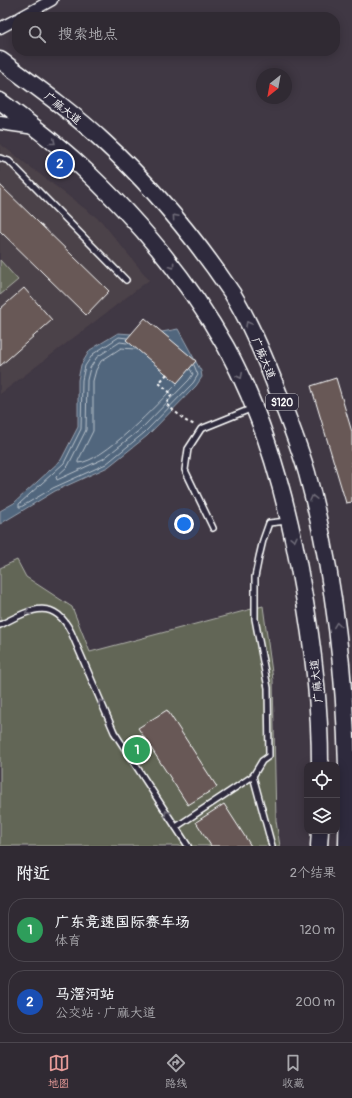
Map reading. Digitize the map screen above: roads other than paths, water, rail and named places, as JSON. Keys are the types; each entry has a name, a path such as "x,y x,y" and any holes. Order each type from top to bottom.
{"main road":[{"name":"广麻大道","path":"0,60 102,140 131,168 186,229 233,296 250,327 268,367 294,433 306,472 320,526 334,604 340,645 348,770 347,846"},
{"name":"广麻大道","path":"0,101 72,158 108,192 139,226 168,262 199,304 226,347 254,408 272,456 290,520 311,633 318,691 320,762"},
{"path":"319,846 320,834"}],"street":[{"path":"30,12 52,0"},
{"path":"0,28 12,22"},
{"path":"0,123 35,128"}],"lane":[{"path":"0,158 9,161 126,280"},
{"path":"213,528 185,470 188,449 201,428 254,408"},
{"path":"176,827 253,776 262,761 269,756 268,688 255,619 255,577 263,540 270,523 290,520"},
{"path":"0,625 33,609 46,609 61,616 71,632 114,732 188,846"},
{"path":"253,776 272,846"}],"water":[{"path":"178,329 201,371 202,377 196,386 147,436 108,467 55,491 0,524 0,511 14,503 61,460 78,427 78,380 81,365 90,350 118,333 146,335"}],"place":[{"name":"马滘河站","path":"60,164"},
{"name":"广东竞速国际赛车场","path":"137,750"}]}
